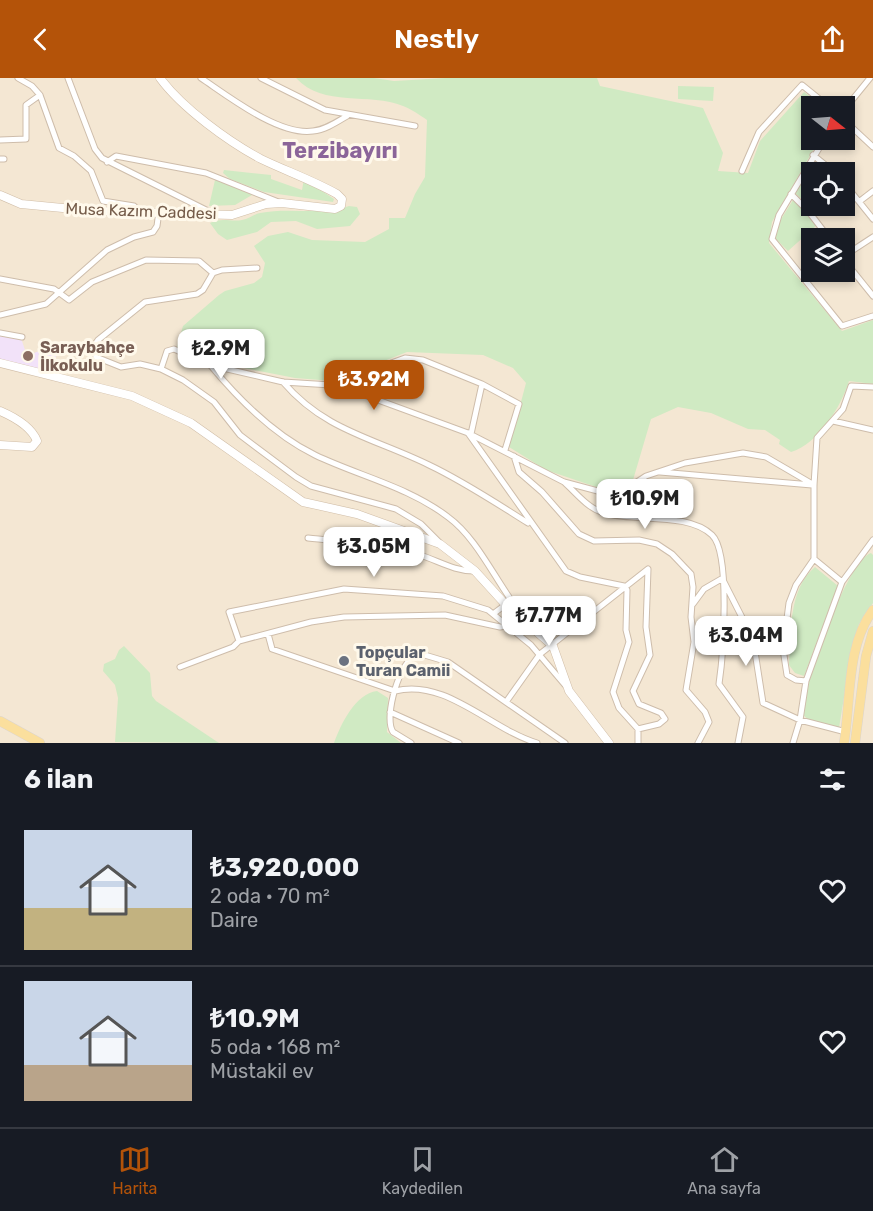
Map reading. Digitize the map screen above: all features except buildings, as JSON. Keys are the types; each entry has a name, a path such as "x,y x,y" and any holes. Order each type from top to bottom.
{"main road":[{"name":"Musa Kazım Caddesi","path":"0,195 13,202 34,206 94,212 242,213 266,204 282,203 335,209 342,202 337,194 259,158 226,136 187,105 160,78"},
{"path":"0,363 132,396 191,423 303,502 357,514 440,544 476,571 506,605 553,646 569,691 609,743"},
{"path":"0,411 17,419 34,434 37,441 32,447 0,445"},
{"path":"855,743 851,732 858,644 873,610"},
{"path":"844,743 851,732 873,632"},
{"path":"0,722 40,743"}],"street":[{"path":"18,78 32,86 40,95 59,148 74,156 90,171 103,201 134,206 139,211"},
{"path":"68,78 95,149 107,162 215,214"},
{"path":"201,78 271,121 297,129 317,131 347,116"},
{"path":"261,78 315,106 347,116 415,126"},
{"path":"855,96 870,78"},
{"path":"742,171 759,132 802,85 816,96"},
{"path":"0,140 26,139 26,105 40,95"},
{"path":"855,130 873,147"},
{"path":"817,150 774,226 772,240 774,246 842,326 873,316"},
{"path":"813,155 822,162"},
{"path":"107,162 116,156 206,172 282,203"},
{"path":"860,201 873,191"},
{"path":"791,194 822,228"},
{"path":"855,195 873,219"},
{"path":"0,315 41,307 107,250 134,237 153,232 157,226 159,211"},
{"path":"855,250 873,237"},
{"path":"0,279 59,291 66,300 71,299 92,282 151,260 199,261 213,273"},
{"path":"257,268 222,270 213,273 200,292 179,298 145,302 94,344 95,354 101,361 121,367 140,364 161,369 204,393 240,435 296,477 318,488 396,509 421,524 440,544"},
{"path":"855,272 873,296"},
{"path":"0,333 22,336"},
{"path":"161,369 170,349 210,365 283,382 332,385 469,433 505,450 564,482 598,511 681,522 706,531 717,543 723,578 724,649 719,684 743,717 738,743"},
{"path":"332,385 405,358 423,360 482,384 519,404 505,450"},
{"path":"210,365 236,395 292,441 328,460 386,483 449,517 474,546 509,597 506,605 493,614"},
{"path":"283,382 306,407 334,425 443,471 532,525"},
{"path":"482,384 469,433 532,525 570,573 624,586"},
{"path":"806,681 796,680 787,675 783,649 792,593 814,559 814,485 817,438 846,405 851,386 873,387"},
{"path":"833,421 873,430"},
{"path":"564,482 614,494 626,491 640,480 657,472 701,459 753,453 773,460 814,485"},
{"path":"514,455 519,472 542,492 579,534 594,540 650,542 672,554 692,576 691,606 694,642 686,690 705,712 709,722 698,743"},
{"path":"657,472 814,485"},
{"path":"308,538 377,546 420,554 451,568 476,571"},
{"path":"794,743 806,681 842,582 873,540"},
{"path":"814,559 842,582"},
{"path":"506,702 540,654 648,569 646,627 650,655 633,691 639,704 661,713 665,719 638,729"},
{"path":"691,606 704,589 723,578"},
{"path":"723,578 753,639 764,703 800,720 851,732"},
{"path":"624,586 629,600 626,623 630,642 614,687 614,697 622,712 638,729 638,743"},
{"path":"239,641 229,612 344,589 443,596 483,607 493,614 540,654 569,691"},
{"path":"180,667 233,647 239,641 344,617 445,615 488,626 506,626 518,616"},
{"path":"268,634 272,649 395,691 415,688 428,692 465,706 515,734 537,743"},
{"path":"411,743 391,730 390,712 405,663 418,653 448,662 565,743"},
{"path":"390,712 459,743"}],"shaded area":[{"path":"0,78 873,78 873,743 0,743"},
{"name":"Saraybahçe İlkokulu","path":"0,334 21,338 25,350 34,353 49,347 57,353 51,375 0,360"}],"green space":[{"path":"296,78 374,78 394,81 446,78 597,78 600,86 703,108 723,153 718,171 748,173 760,141 804,92 809,96 801,96 801,150 813,150 806,162 801,162 801,171 772,222 769,243 842,331 873,320 873,384 849,381 834,413 819,433 801,448 791,452 779,444 780,440 765,430 748,429 711,413 678,407 651,419 633,480 615,491 608,491 546,470 509,447 526,383 513,368 483,355 407,352 333,381 295,378 229,365 177,347 183,326 219,295 225,291 254,283 262,277 265,263 254,246 268,236 288,232 312,240 365,242 389,229 389,218 405,218 425,177 427,120 403,106 390,102 333,96 307,87"},
{"path":"678,86 714,87 713,101 678,99"},
{"path":"224,170 271,175 271,179 302,190 304,179 334,199 333,202 264,192 230,179 223,173"},
{"path":"215,180 247,190 252,195 235,205 209,206"},
{"path":"801,183 801,198 795,193"},
{"path":"793,200 801,208 801,216 808,216 817,225 814,228 801,228 801,239 788,251 775,238 778,224"},
{"path":"357,207 360,214 350,226 317,229 296,221 271,222 257,232 227,240 218,234 210,223 218,220 242,220 271,211 327,210"},
{"path":"871,553 873,555 873,603 859,624 853,642 839,728 810,721 803,715 809,678 819,650 853,572"},
{"path":"815,567 838,586 804,676 795,673 789,665 791,626 795,600 800,587"},
{"path":"124,646 150,673 152,696 156,701 219,743 115,742 118,698 115,685 103,671 104,664 115,659 119,650"},
{"path":"377,691 388,698 387,732 401,743 334,743 350,711 362,698"}],"place":[{"name":"Saraybahçe İlkokulu","path":"28,356"},
{"name":"Topçular Turan Camii","path":"344,661"}],"district":[{"name":"Terzibayırı","path":"340,150"}]}
